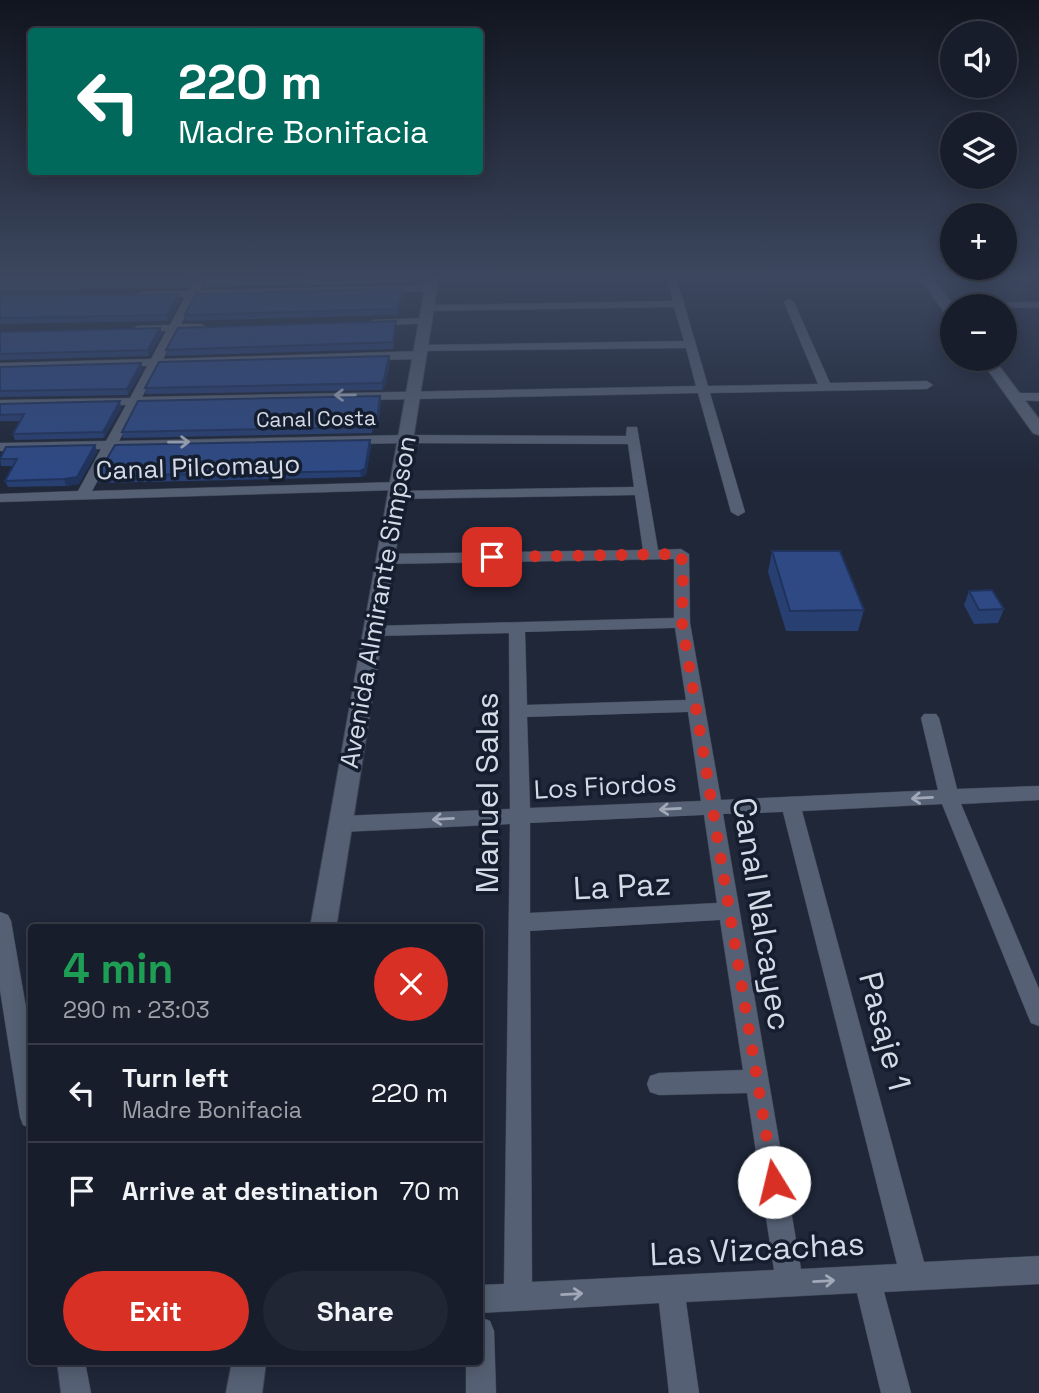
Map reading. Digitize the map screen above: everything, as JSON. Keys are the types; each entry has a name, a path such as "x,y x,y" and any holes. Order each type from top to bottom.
{"street":[{"path":"83,495 167,341"},
{"name":"Avenida Almirante Simpson","path":"324,924 422,341"},
{"path":"690,341 738,512"},
{"path":"806,341 826,387"},
{"path":"0,367 691,344"},
{"path":"996,371 1039,430"},
{"path":"0,404 927,385"},
{"path":"1015,397 1039,397"},
{"name":"Canal Costa","path":"0,447 632,434 641,491"},
{"name":"Canal Pilcomayo","path":"0,498 397,491 641,491"},
{"path":"385,559 651,555 641,491"},
{"name":"Canal Nalcayec","path":"651,555 681,554 682,623 790,1283"},
{"path":"373,631 682,623"},
{"name":"Manuel Salas","path":"517,626 520,816 518,1297"},
{"path":"518,711 695,706"},
{"path":"930,718 949,797 1039,1016"},
{"name":"Los Fiordos","path":"341,824 1039,793"},
{"name":"Pasaje 1","path":"791,804 914,1276"},
{"name":"La Paz","path":"519,923 729,911"},
{"path":"0,921 28,1092"},
{"path":"659,1084 757,1081"},
{"name":"Las Vizcachas","path":"483,1299 1039,1269"},
{"path":"867,1278 896,1393"},
{"path":"671,1289 684,1393"},
{"path":"71,1365 76,1393"},
{"path":"244,1393 249,1365"},
{"path":"481,1365 481,1393"}],"building":[{"path":"0,341 153,341 148,350 0,354"},
{"path":"171,341 393,341 393,342 166,350"},
{"path":"389,356 382,383 145,388 159,362"},
{"path":"141,363 127,389 0,391 0,367"},
{"path":"380,396 377,421 372,423 371,427 122,432 138,401"},
{"path":"120,401 103,432 13,434 24,414 0,415 0,404"},
{"path":"370,440 365,469 360,471 97,476 115,445"},
{"path":"95,445 77,477 5,481 17,459 0,459 6,447"},
{"path":"772,551 840,551 864,610 790,611"},
{"path":"992,590 1004,609 979,610 969,591"}],"route":[{"path":"492,557 681,554 682,623 774,1182"}]}
